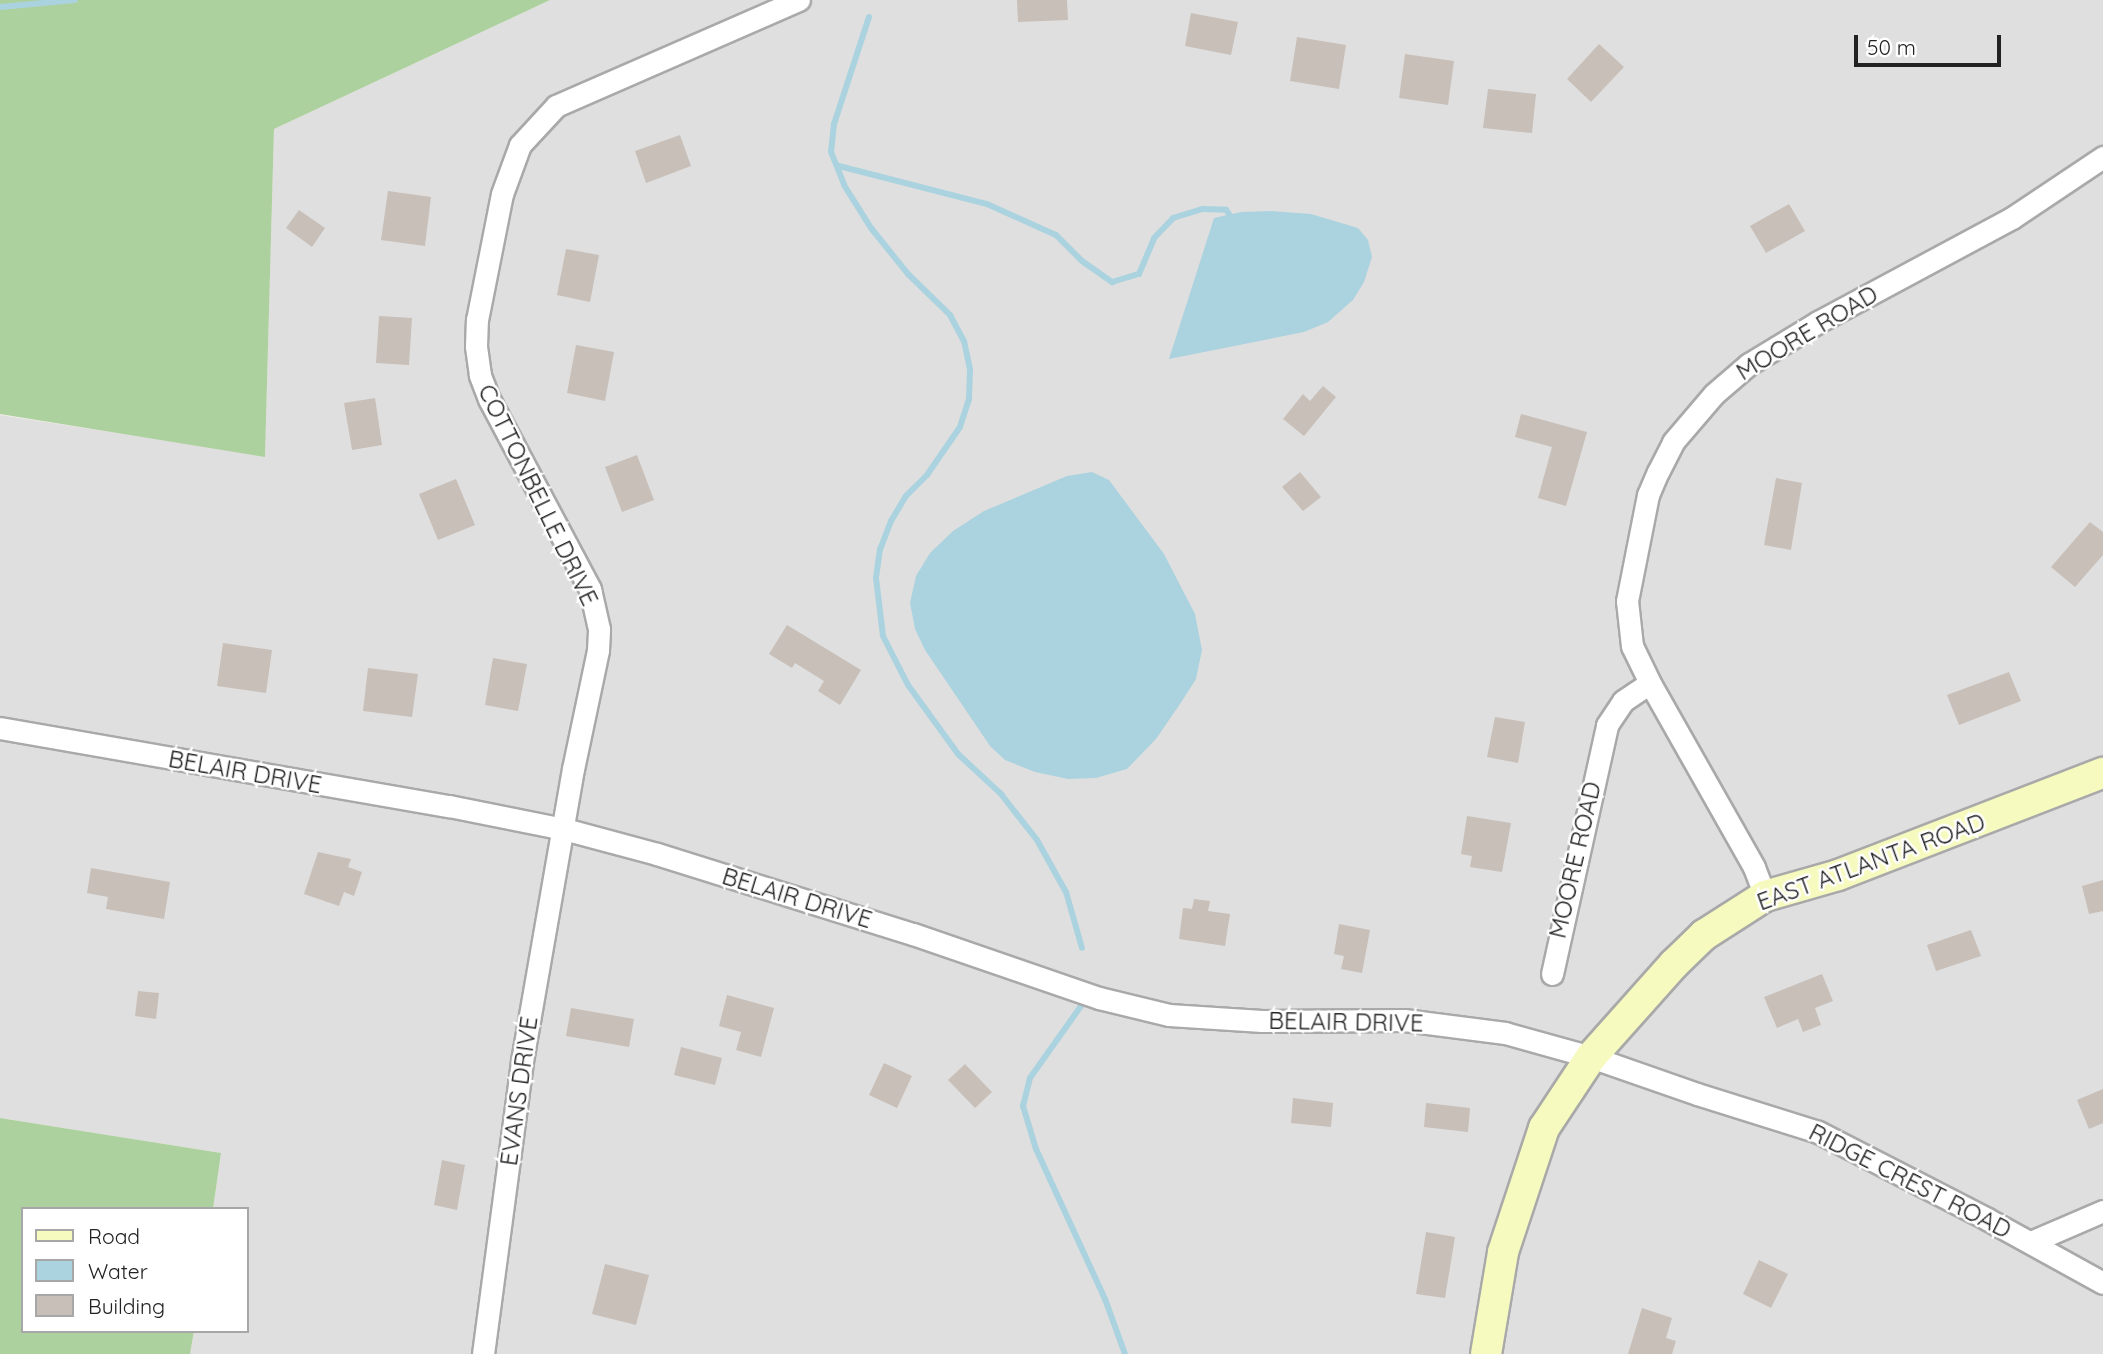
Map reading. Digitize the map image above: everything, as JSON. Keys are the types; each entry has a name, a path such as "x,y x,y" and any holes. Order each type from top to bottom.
{"street":[{"name":"COTTONBELLE DRIVE","path":"564,829 598,650 599,629 587,583 489,399 479,368 477,320 508,172 528,133 556,106 799,0"},
{"name":"MOORE ROAD","path":"1765,896 1754,867 1650,683 1632,646 1627,621 1627,601 1639,533 1651,488 1668,452 1727,380 1776,346 2012,218 2103,157"},
{"name":"MOORE ROAD","path":"1552,974 1606,725 1623,701 1650,683"},
{"name":"BELAIR DRIVE","path":"0,728 449,806 564,829 657,854 913,934 1099,998 1169,1015 1262,1021 1404,1020 1505,1033 1591,1057"},
{"name":"EAST ATLANTA ROAD","path":"1486,1354 1503,1252 1544,1128 1591,1057 1674,964 1704,935 1765,896 1838,875 2103,773"},
{"name":"EVANS DRIVE","path":"483,1354 522,1061 564,829"},
{"name":"RIDGE CREST ROAD","path":"1591,1057 1818,1132 2031,1242 2103,1283"},
{"path":"2031,1242 2103,1211"}],"shaded area":[{"path":"550,0 2103,0 2103,1354 190,1354 194,1333 248,1333 248,1207 213,1207 221,1153 0,1118 0,415 265,456 274,129"}],"green space":[{"path":"0,0 550,0 274,129 265,457 0,414"},
{"path":"0,1118 221,1153 213,1207 21,1207 21,1333 194,1333 190,1354 0,1354"}],"water":[{"path":"1241,212 1311,214 1358,228 1368,240 1372,257 1364,282 1353,300 1328,322 1304,332 1169,359 1214,218"},
{"path":"1092,472 1109,480 1164,554 1195,614 1202,650 1196,679 1156,739 1127,769 1096,778 1068,779 1035,772 1005,760 990,746 925,650 915,629 910,603 916,576 930,553 953,531 984,511 1067,476"}],"building":[{"path":"1017,0 1067,0 1068,20 1018,22"},
{"path":"1191,13 1238,22 1231,55 1185,46"},
{"path":"1297,37 1346,45 1339,89 1290,81"},
{"path":"1599,44 1624,67 1591,102 1567,79"},
{"path":"1405,54 1454,61 1448,105 1399,98"},
{"path":"1488,89 1536,94 1532,133 1483,128"},
{"path":"680,135 691,166 646,183 635,151"},
{"path":"388,191 431,197 425,246 381,240"},
{"path":"1789,204 1805,231 1766,253 1750,226"},
{"path":"299,210 325,228 312,247 286,228"},
{"path":"566,249 599,255 590,302 557,295"},
{"path":"379,316 412,318 409,365 376,363"},
{"path":"576,345 614,352 605,401 567,393"},
{"path":"1323,386 1336,397 1304,436 1283,419 1303,394 1310,401"},
{"path":"375,398 382,445 352,450 344,403"},
{"path":"1521,414 1587,432 1566,506 1538,498 1552,447 1515,437"},
{"path":"637,455 654,500 622,512 605,467"},
{"path":"1300,472 1321,497 1303,511 1282,487"},
{"path":"1776,478 1802,483 1791,550 1764,545"},
{"path":"456,479 475,525 438,540 419,494"},
{"path":"2090,522 2103,532 2103,555 2075,587 2051,567"},
{"path":"787,625 861,670 840,705 818,691 824,681 795,663 792,668 769,654"},
{"path":"223,643 272,650 266,693 217,686"},
{"path":"493,658 527,664 518,711 485,705"},
{"path":"368,668 418,674 412,717 363,711"},
{"path":"2009,672 2021,701 1959,725 1947,695"},
{"path":"1495,717 1525,722 1518,763 1487,757"},
{"path":"1467,816 1511,823 1502,872 1470,867 1472,856 1461,854"},
{"path":"318,852 351,859 348,867 362,872 354,896 344,892 339,906 304,894"},
{"path":"91,868 170,882 164,919 106,909 108,897 87,893"},
{"path":"2103,880 2103,911 2089,914 2082,886"},
{"path":"1194,899 1210,901 1208,911 1230,914 1225,946 1179,939 1183,908 1192,909"},
{"path":"1339,924 1370,930 1362,973 1341,969 1344,956 1334,954"},
{"path":"1971,930 1981,956 1936,971 1927,945"},
{"path":"1822,974 1833,1001 1815,1008 1821,1025 1803,1032 1798,1019 1777,1028 1764,997"},
{"path":"138,991 159,993 156,1019 135,1016"},
{"path":"727,995 774,1008 761,1057 736,1050 741,1032 719,1026"},
{"path":"571,1008 634,1019 629,1047 566,1036"},
{"path":"681,1047 722,1058 715,1085 674,1075"},
{"path":"884,1063 912,1076 897,1108 869,1095"},
{"path":"965,1064 992,1092 975,1108 948,1080"},
{"path":"2103,1089 2103,1123 2089,1129 2077,1100"},
{"path":"1293,1098 1333,1103 1331,1127 1291,1123"},
{"path":"1426,1103 1470,1108 1468,1132 1424,1127"},
{"path":"442,1160 465,1165 457,1210 434,1205"},
{"path":"1426,1232 1455,1237 1445,1298 1416,1294"},
{"path":"1759,1260 1788,1274 1771,1308 1743,1294"},
{"path":"605,1264 649,1275 636,1325 592,1314"},
{"path":"1642,1308 1672,1318 1666,1338 1676,1341 1672,1354 1628,1354"}],"waterway":[{"path":"0,7 75,0"},
{"path":"869,17 834,124 831,152 844,185 871,228 908,274 950,315 964,341 970,370 969,399 960,427 927,475 906,496 891,521 880,549 876,578 883,636 908,685 958,754 1001,794 1037,840 1066,892 1082,948"},
{"path":"839,166 987,204 1056,235 1082,261 1112,282 1139,274 1154,238 1173,218 1203,209 1226,210 1229,214"},
{"path":"1081,1006 1030,1078 1023,1106 1036,1149 1105,1299 1125,1354"}]}
